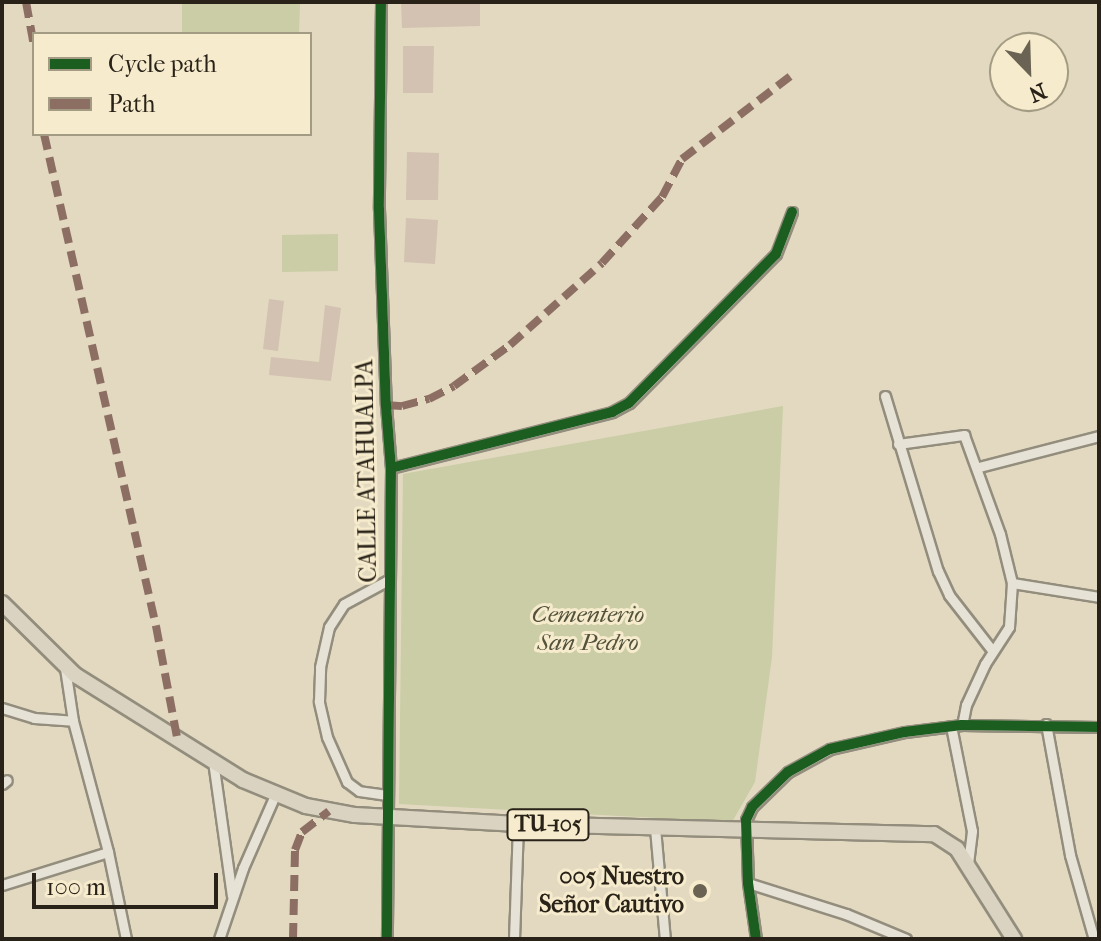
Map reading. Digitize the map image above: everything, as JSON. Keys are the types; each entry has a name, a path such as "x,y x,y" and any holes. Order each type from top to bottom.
{"main road":[{"name":"TU-105","path":"2,603 65,668 213,761 275,795 329,811 518,824 746,832 934,834 957,849 1014,939"}],"street":[{"name":"CALLE ATAHUALPA","path":"381,2 379,209 391,468 387,939"},
{"path":"391,468 612,412 629,403 776,254 792,212"},
{"path":"885,396 938,571 949,595 992,650"},
{"path":"898,444 964,435 979,467 1012,583 1009,627 992,650 956,726 972,831 968,868"},
{"path":"979,467 1099,436"},
{"path":"387,795 359,791 347,782 327,737 319,701 320,667 329,627 344,604 390,579"},
{"path":"1012,583 1099,597"},
{"path":"65,668 73,721 108,852 123,939"},
{"path":"2,708 34,718 73,721"},
{"path":"1046,724 1070,855 1094,939"},
{"path":"756,939 748,883 746,820 752,807 788,772 830,749 872,738 956,726 1046,724 1099,727"},
{"path":"213,761 233,900"},
{"path":"219,939 275,795"},
{"path":"514,939 518,824"},
{"path":"655,828 665,939"},
{"path":"2,885 108,852"},
{"path":"748,883 846,914 906,939"}],"green space":[{"path":"182,2 300,2 299,32 182,32"},
{"path":"338,234 338,271 282,272 282,235"},
{"name":"Cementerio San Pedro","path":"783,406 772,657 755,782 732,822 399,804 403,474"}],"building":[{"path":"401,2 480,2 480,26 402,28"},
{"path":"403,46 434,46 433,93 403,93"},
{"path":"407,152 439,153 438,200 406,200"},
{"path":"406,218 438,220 435,264 404,262"},
{"path":"269,299 284,301 278,351 263,349"},
{"path":"325,305 341,308 331,381 269,375 271,357 319,362"}],"marked path":[{"path":"26,2 32,35"},
{"path":"386,405 402,406 429,399 454,386 510,345 602,263 662,197 682,159 793,74"},
{"path":"44,136 156,626 177,737"},
{"path":"293,939 295,850 302,832 329,811"}],"cycle path":[{"path":"381,2 379,209 391,468 387,939"},
{"path":"391,468 612,412 629,403 776,254 792,212"},
{"path":"756,939 748,883 746,820 752,807 788,772 830,749 905,732 962,725 1099,727"}],"place":[{"name":"005 Nuestro Señor Cautivo","path":"700,891"}]}
